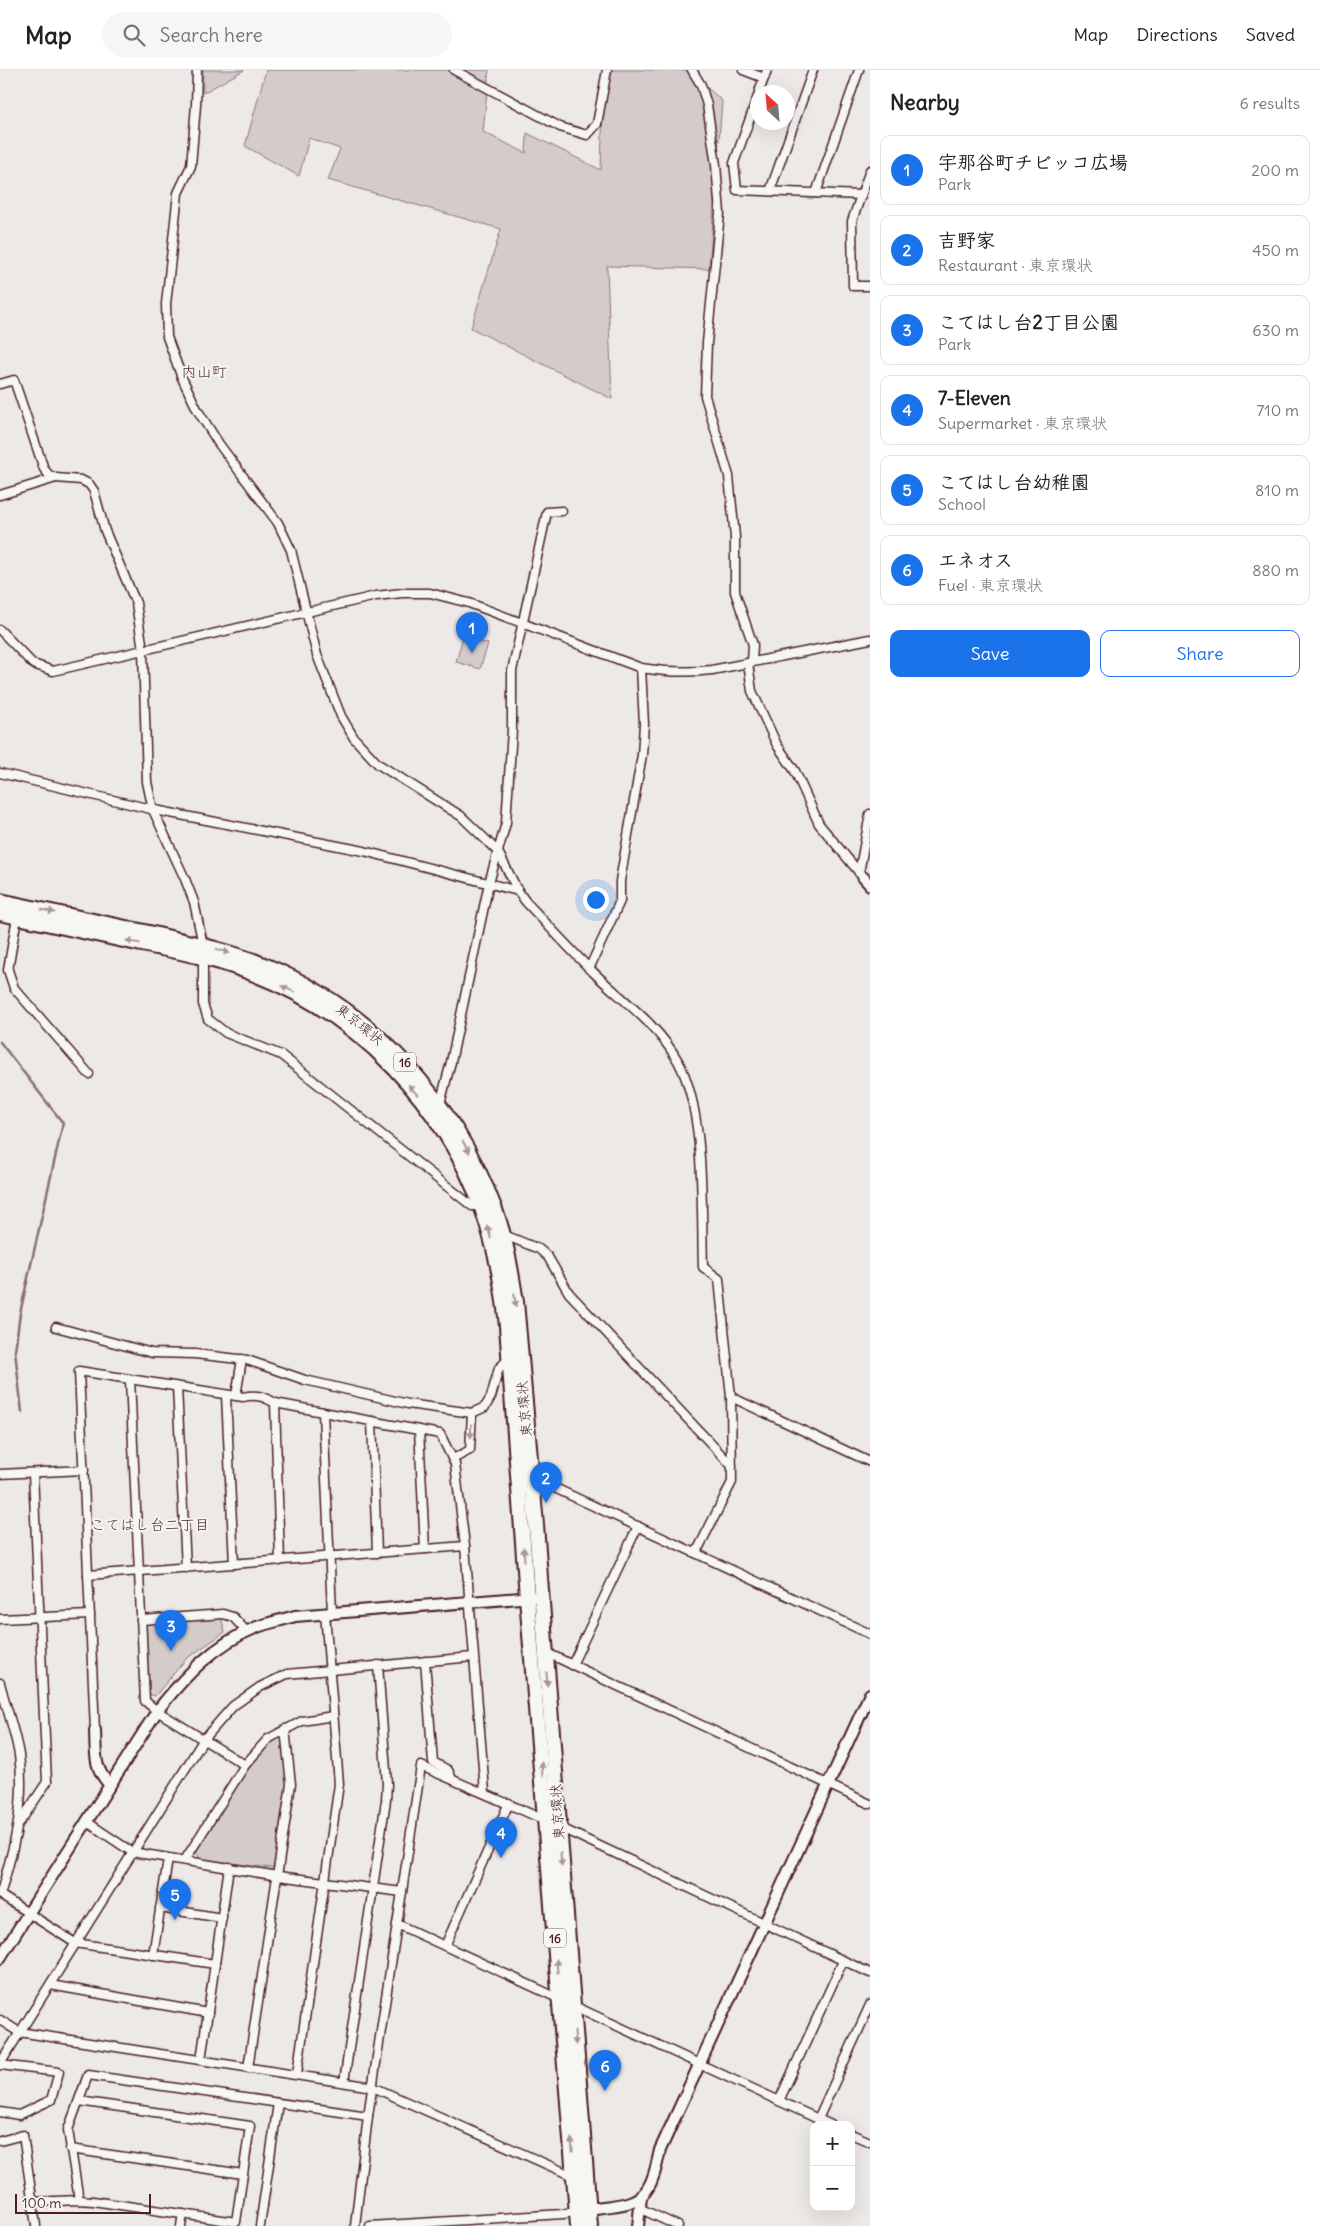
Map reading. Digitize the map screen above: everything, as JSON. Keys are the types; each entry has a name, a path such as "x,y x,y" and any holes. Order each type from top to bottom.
{"highway":[{"name":"東京環状","path":"0,901 263,965 327,997 365,1026 402,1059 440,1104 474,1162 496,1212 511,1270 516,1302 524,1474 527,1598 552,1824 583,2210 578,2226"},
{"name":"東京環状","path":"0,913 204,952 290,989 324,1009 369,1044 392,1066 422,1100 445,1132 468,1175 481,1206 490,1232 504,1298 524,1474 541,1596 552,1824"},
{"name":"東京環状","path":"566,2002 575,2177 583,2210 590,2226"}],"street":[{"path":"197,70 191,166 178,193 167,294 168,337 182,378 198,411 219,444 278,523 291,550 317,655 341,716 354,738 378,764 461,816 498,852 518,891 590,969 649,1023 660,1036 679,1062 687,1084 699,1141 703,1267 719,1279 731,1397 732,1482 696,1553"},
{"path":"454,70 560,127 588,135 597,124 607,70"},
{"path":"692,70 701,85 707,105 716,165 720,213 707,343 705,396 729,476 735,537 735,592 753,645 750,663 752,691 777,745 795,771 820,824 866,881"},
{"path":"743,70 766,74"},
{"path":"770,191 813,70"},
{"path":"816,193 859,70"},
{"path":"750,118 734,163 737,190 861,195"},
{"path":"870,170 852,221 854,286 870,286"},
{"path":"0,384 14,380 44,469 49,475 56,478 81,480 89,484 94,492 105,531 136,603 143,650 145,766 153,810 194,902 204,952 203,1004 205,1013 214,1025 226,1033 281,1055 472,1206 481,1206"},
{"path":"0,496 56,478"},
{"path":"440,1104 451,1062 489,882 506,823 512,730 512,671 515,653 524,625 547,512 562,511"},
{"path":"0,630 32,664 53,671 376,596 402,593 430,593 470,603 642,668 688,673 750,663 870,639"},
{"path":"590,969 620,901 620,881 642,755 644,724 642,668"},
{"path":"0,773 153,810 364,851 518,891"},
{"path":"866,881 870,814"},
{"path":"17,917 8,970 14,988 89,1074"},
{"path":"502,1234 539,1249 548,1257 569,1293 732,1466"},
{"path":"56,1327 152,1353 195,1354 242,1360 305,1380 408,1404 472,1413 485,1407 491,1397 499,1368 510,1358"},
{"path":"236,1396 242,1360"},
{"path":"110,1785 100,1776 97,1766 80,1371 236,1396 255,1395 265,1397 275,1403 440,1434 452,1459 465,1546 485,1792"},
{"path":"130,1380 145,1700 157,1711 245,1765"},
{"path":"178,1387 186,1568"},
{"path":"226,1394 234,1564"},
{"path":"731,1397 870,1462"},
{"path":"275,1403 280,1561"},
{"path":"297,2074 339,1784 330,1669 329,1557 323,1412"},
{"path":"452,1459 470,1450 472,1413"},
{"path":"372,1421 377,1553"},
{"path":"419,1430 425,1549"},
{"path":"0,1474 84,1470"},
{"path":"20,1822 47,1782 33,1473"},
{"path":"524,1474 870,1634"},
{"path":"572,1665 638,1526"},
{"path":"88,1575 465,1546"},
{"path":"0,1958 157,1711 186,1674 220,1646 257,1627 295,1616 541,1596"},
{"path":"141,1620 223,1614 233,1616 247,1632"},
{"path":"0,1619 90,1615"},
{"path":"545,1652 870,1804"},
{"path":"0,2112 19,2114 52,2100 59,2072 0,2064 74,1943 204,1740 233,1706 260,1687 287,1674 473,1657"},
{"path":"425,1661 433,1762 448,1770 452,1778"},
{"path":"344,2082 387,1784 378,1665"},
{"path":"0,1683 19,1755 20,1822 0,1895 74,1943 215,1964"},
{"path":"370,2226 434,2224 563,2214 631,2202 641,2197 648,2188 660,2150 870,1694"},
{"path":"185,1860 245,1765 268,1739 302,1721 333,1716"},
{"path":"248,2068 291,1784 285,1729"},
{"path":"355,2226 368,2116 421,1766 509,1803 870,1973"},
{"path":"445,1946 509,1803"},
{"path":"88,1822 132,1852 278,1876 402,1892"},
{"path":"153,1955 168,1859"},
{"path":"201,2060 230,1867"},
{"path":"160,1908 222,1918"},
{"path":"398,1924 822,2121"},
{"path":"779,2101 843,1960"},
{"path":"50,1985 208,2013"},
{"path":"818,2119 870,2005"},
{"path":"0,2020 19,2032 373,2087 575,2177"},
{"path":"79,2200 68,2130 88,2075 368,2116"},
{"path":"32,2202 79,2200 236,2222 250,2126 78,2101"},
{"path":"260,2226 278,2103"},
{"path":"0,2141 22,2135 36,2226"},
{"path":"855,2136 870,2142"},
{"path":"70,2149 243,2174"},
{"path":"638,2226 641,2197"},
{"path":"640,2209 678,2226"},
{"path":"181,2226 183,2214"}],"shaded area":[{"path":"203,70 244,70 203,93"},
{"path":"266,70 489,70 483,132 526,153 527,133 601,170 604,70 688,70 722,101 709,269 607,266 612,399 471,328 501,229 328,180 340,149 309,138 299,176 245,146"},
{"path":"463,637 488,644 480,669 456,662"},
{"path":"221,1617 225,1632 186,1659 155,1696 148,1694 144,1627 149,1623"},
{"path":"280,1737 284,1739 288,1786 277,1865 271,1868 200,1859 196,1852 233,1790 254,1761"}],"waterway":[{"path":"0,1042 63,1123 20,1313 15,1351 22,1412"}],"place":[{"name":"宇那谷町チビッコ広場","path":"472,653"},
{"name":"吉野家","path":"546,1503"},
{"name":"こてはし台2丁目公園","path":"171,1651"},
{"name":"7-Eleven","path":"501,1858"},
{"name":"こてはし台幼稚園","path":"175,1920"},
{"name":"エネオス","path":"605,2091"}],"district":[{"name":"内山町","path":"204,371"},
{"name":"こてはし台二丁目","path":"150,1524"}]}
